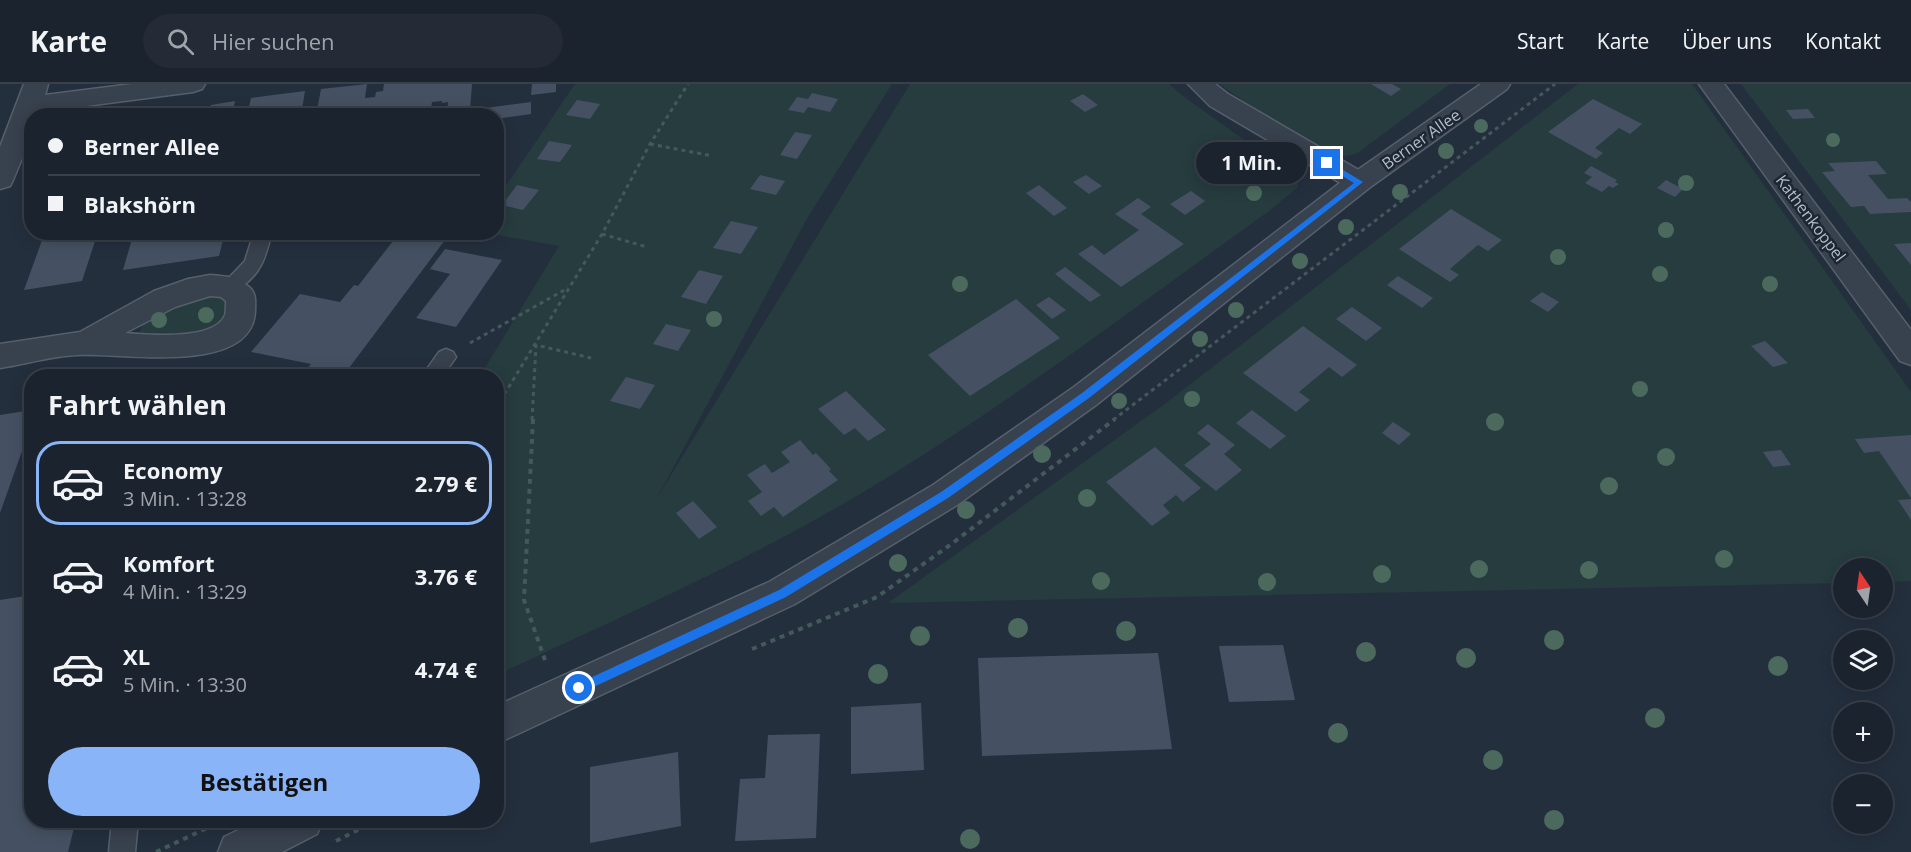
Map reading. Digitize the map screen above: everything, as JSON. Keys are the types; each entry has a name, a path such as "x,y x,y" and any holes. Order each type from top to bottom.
{"street":[{"path":"28,108 33,94 193,84"},
{"path":"1200,84 1219,100 1359,182"},
{"name":"Berner Allee","path":"504,722 782,593 945,495 1085,396 1359,182 1498,84"},
{"name":"Kathenkoppel","path":"1711,84 1911,352"},
{"path":"0,179 24,117"},
{"path":"0,356 85,343 179,347 215,340 238,322 242,312 241,297 230,286 205,285 153,305 85,343"},
{"path":"225,838 319,831"}],"lane":[{"path":"230,286 253,264 260,240"},
{"path":"437,369 446,357"},
{"path":"122,852 124,828"}],"path":[{"path":"504,395 602,234 650,144 688,84"},
{"path":"650,144 713,156"},
{"path":"602,234 647,247"},
{"path":"446,357 570,287"},
{"path":"536,345 524,600 559,698"},
{"path":"536,345 591,358"},
{"path":"319,831 335,828"},
{"path":"156,852 225,838"}],"green space":[{"path":"575,84 892,84 808,217 657,498 910,84 1169,84 1297,178 1298,187 1269,211 1083,346 893,474 748,556 504,672 504,369 484,369 559,246 504,236 504,189"},
{"path":"1219,84 1450,84 1359,152 1341,156 1298,137"},
{"path":"1578,84 1692,84 1911,392 1911,581 1893,582 1893,558 1833,558 1833,583 888,603 1166,403"},
{"path":"1741,84 1911,84 1911,310"},
{"path":"203,293 224,296 226,311 215,328 191,336 140,333 143,321"}],"building":[{"path":"367,84 365,98 375,97 376,92 383,91 384,84 472,84 470,108 448,108 448,102 442,103 442,101 432,102 431,108 317,108 321,89"},
{"path":"532,84 556,84 556,92 531,95"},
{"path":"1371,84 1392,84 1401,89 1391,96"},
{"path":"305,91 302,108 249,108 251,98"},
{"path":"812,93 838,99 830,112 808,107 804,113 788,110 797,97 808,99"},
{"path":"1083,94 1098,105 1085,112 1070,101"},
{"path":"1593,99 1642,124 1630,134 1619,128 1595,148 1603,153 1596,159 1548,132"},
{"path":"577,100 600,104 590,119 566,115"},
{"path":"235,101 234,108 210,108 211,105"},
{"path":"531,102 531,114 504,118 504,108 485,108"},
{"path":"1808,109 1815,118 1793,119 1786,110"},
{"path":"795,132 812,135 797,159 780,155"},
{"path":"549,141 572,145 560,162 537,159"},
{"path":"1876,161 1887,174 1868,175 1888,199 1907,198 1911,202 1911,212 1870,214 1864,206 1851,207 1822,172 1835,171 1828,163"},
{"path":"1591,166 1617,180 1615,182 1619,184 1613,188 1609,186 1602,192 1585,183 1592,177 1584,173"},
{"path":"760,175 785,181 776,195 750,189"},
{"path":"1086,175 1102,186 1089,194 1073,182"},
{"path":"1666,180 1683,189 1675,197 1657,188"},
{"path":"517,185 539,190 523,210 504,205"},
{"path":"1039,185 1067,208 1054,216 1026,193"},
{"path":"1191,191 1205,201 1185,215 1170,204"},
{"path":"1138,198 1151,207 1141,214 1184,244 1121,287 1078,254 1092,245 1104,255 1139,230 1115,214"},
{"path":"1451,209 1502,240 1488,251 1478,245 1450,269 1459,275 1450,282 1399,249"},
{"path":"731,221 758,227 741,254 713,248"},
{"path":"42,240 95,240 82,281 24,290"},
{"path":"132,240 223,240 219,256 123,270"},
{"path":"394,240 445,240 348,369 307,369 311,364 251,352 300,294 340,302 354,285 358,286"},
{"path":"1911,243 1911,265 1894,244"},
{"path":"445,249 502,260 456,327 416,318 450,274 430,269"},
{"path":"1065,267 1101,295 1090,302 1055,274"},
{"path":"699,270 723,276 706,304 681,297"},
{"path":"1398,276 1433,298 1422,308 1387,285"},
{"path":"1542,292 1559,302 1548,312 1530,301"},
{"path":"1049,297 1066,310 1052,319 1036,305"},
{"path":"1016,299 1060,338 970,396 928,355"},
{"path":"1352,307 1382,328 1366,341 1336,319"},
{"path":"666,324 691,330 678,351 653,344"},
{"path":"1303,326 1357,365 1342,377 1329,367 1299,392 1310,400 1296,412 1243,373"},
{"path":"1765,341 1788,363 1773,367 1751,346"},
{"path":"626,377 655,385 640,409 610,401"},
{"path":"846,391 886,430 868,441 855,428 844,435 818,409"},
{"path":"1252,410 1286,436 1270,449 1236,423"},
{"path":"24,411 24,446 0,513 0,415"},
{"path":"1393,422 1411,434 1399,445 1382,433"},
{"path":"1208,424 1235,445 1224,454 1242,470 1216,491 1184,465 1211,444 1197,433"},
{"path":"1911,435 1911,498 1879,451 1864,453 1855,439"},
{"path":"800,440 813,455 816,453 838,480 783,517 774,507 761,516 748,501 762,492 747,475 765,464 772,473 790,462 781,452"},
{"path":"1155,447 1201,488 1183,502 1176,495 1163,505 1170,513 1152,526 1106,482"},
{"path":"1781,450 1791,465 1773,467 1763,452"},
{"path":"1911,499 1911,520 1898,500"},
{"path":"693,501 717,527 699,539 676,513"},
{"path":"24,596 24,828 74,828 68,852 0,852 0,600"},
{"path":"1283,645 1295,700 1229,702 1219,646"},
{"path":"1158,653 1172,749 982,756 978,658"},
{"path":"921,703 924,770 851,774 851,707"},
{"path":"820,734 816,838 735,841 740,779 765,778 768,735"},
{"path":"678,752 681,826 590,843 590,767"}],"route":[{"path":"579,688 782,593 945,495 1085,396 1359,182 1327,163"}]}
